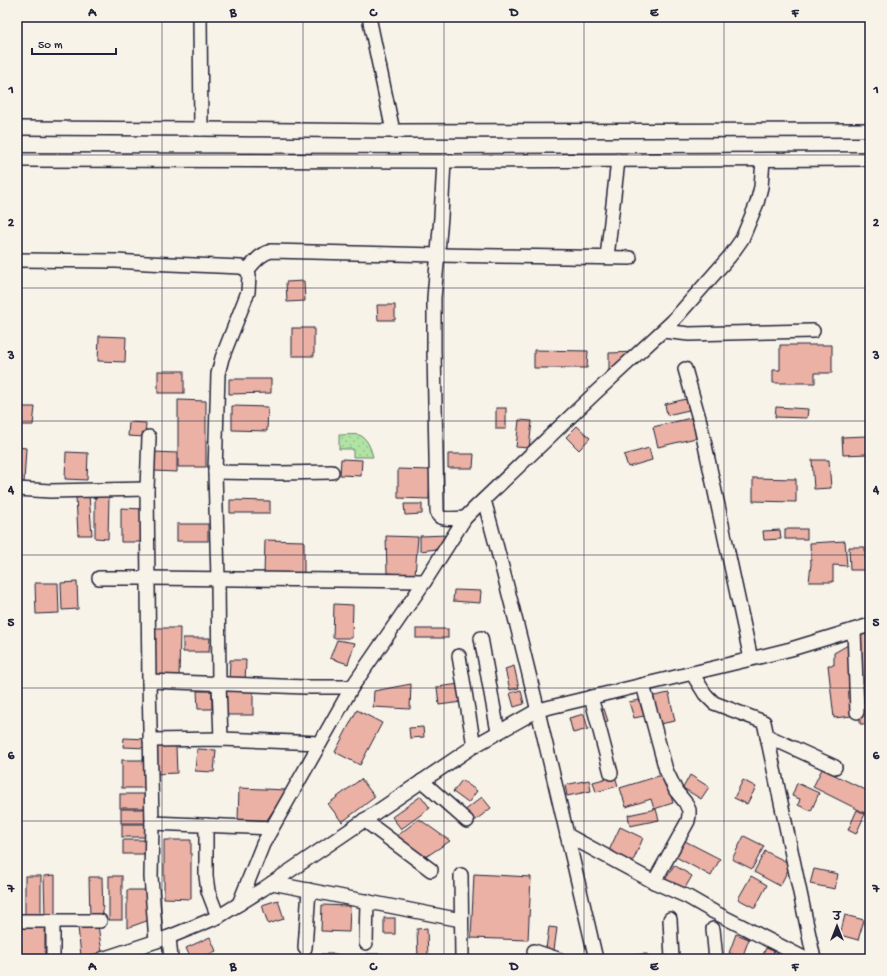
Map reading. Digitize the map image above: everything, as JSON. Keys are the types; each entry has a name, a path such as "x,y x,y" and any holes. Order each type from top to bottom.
{"street":[{"path":"200,17 202,129"},
{"path":"369,17 393,131"},
{"path":"17,128 393,131 870,130"},
{"path":"17,160 763,160 867,156"},
{"path":"607,257 618,160"},
{"path":"239,904 263,844 352,687 425,581 465,518 594,394 663,331 730,256 742,239 757,203 761,187 763,160"},
{"path":"444,161 434,298 437,509 439,516 444,518 465,518"},
{"path":"247,270 265,252 271,251 630,258"},
{"path":"17,260 116,261 241,267 247,270 249,275 248,292 222,358 218,374 215,472 221,739"},
{"path":"663,331 689,334 813,332"},
{"path":"686,369 700,422 751,659"},
{"path":"149,437 147,489 152,877 162,939 171,959"},
{"path":"215,472 332,472"},
{"path":"17,489 147,489"},
{"path":"484,500 538,710 596,959"},
{"path":"99,578 425,581"},
{"path":"102,959 218,918 474,746 538,710 791,649 870,625"},
{"path":"854,630 857,712"},
{"path":"481,638 498,732"},
{"path":"459,656 474,746"},
{"path":"692,673 705,694 714,703 764,722 814,959"},
{"path":"149,681 305,687 352,687"},
{"path":"643,685 666,770 670,780 687,806 690,815 654,882"},
{"path":"591,697 611,773"},
{"path":"767,736 834,767"},
{"path":"150,740 221,739 320,743"},
{"path":"422,781 467,821"},
{"path":"364,820 431,870"},
{"path":"152,823 272,828"},
{"path":"206,825 207,884 208,891 218,918"},
{"path":"567,835 654,882 806,959"},
{"path":"461,875 462,959"},
{"path":"272,883 461,920"},
{"path":"305,948 309,890"},
{"path":"366,943 367,901"},
{"path":"670,919 672,959"},
{"path":"17,921 100,921"},
{"path":"53,921 53,959"},
{"path":"713,929 716,959"},
{"path":"534,951 558,959"}],"green space":[{"path":"339,435 362,436 368,444 373,457 353,457 353,449 339,449"}],"building":[{"path":"304,281 305,301 287,302 286,282"},
{"path":"377,305 395,305 395,320 378,320"},
{"path":"292,328 314,328 314,356 292,356"},
{"path":"99,336 126,337 125,362 98,361"},
{"path":"780,345 832,345 832,373 815,373 815,383 773,383 773,370 780,370"},
{"path":"534,350 588,351 587,368 534,368"},
{"path":"637,352 622,368 609,371 609,353"},
{"path":"158,371 184,371 184,393 158,393"},
{"path":"229,379 271,379 271,393 229,394"},
{"path":"686,399 689,410 667,415 665,404"},
{"path":"178,400 206,401 206,467 178,467"},
{"path":"232,406 268,407 267,431 232,430"},
{"path":"17,407 35,407 33,425 17,425"},
{"path":"776,407 808,409 807,418 775,417"},
{"path":"496,408 506,408 506,429 496,429"},
{"path":"695,417 700,437 658,447 653,427"},
{"path":"519,420 532,421 529,448 516,447"},
{"path":"129,422 146,423 145,437 128,436"},
{"path":"577,426 590,438 579,450 566,437"},
{"path":"867,436 868,454 843,455 842,437"},
{"path":"17,447 26,448 24,483 17,483"},
{"path":"649,448 652,460 628,467 624,455"},
{"path":"66,452 88,453 87,480 65,479"},
{"path":"154,452 177,453 177,472 154,471"},
{"path":"448,454 474,454 473,468 448,468"},
{"path":"341,459 362,460 361,476 340,475"},
{"path":"812,460 829,460 831,488 814,489"},
{"path":"398,469 430,470 429,499 398,498"},
{"path":"753,478 796,479 796,502 753,501"},
{"path":"89,495 92,535 78,535 76,496"},
{"path":"95,495 109,495 108,539 95,538"},
{"path":"230,500 270,501 270,513 230,513"},
{"path":"404,504 422,504 422,514 405,515"},
{"path":"121,508 144,509 145,542 121,542"},
{"path":"177,524 208,524 208,541 177,541"},
{"path":"785,529 807,529 807,539 785,539"},
{"path":"780,530 781,539 764,540 763,531"},
{"path":"448,535 446,548 420,551 420,536"},
{"path":"386,536 418,537 415,575 387,573"},
{"path":"265,540 304,541 304,575 264,574"},
{"path":"845,541 847,566 833,565 833,582 809,582 811,564 810,543"},
{"path":"849,547 865,547 866,570 850,570"},
{"path":"77,582 78,609 62,610 61,583"},
{"path":"35,583 58,583 59,613 36,614"},
{"path":"20,589 21,612 17,613 17,590"},
{"path":"454,590 481,591 480,603 453,601"},
{"path":"334,604 353,605 352,638 333,638"},
{"path":"152,628 180,628 179,679 150,679"},
{"path":"416,629 448,629 448,638 416,638"},
{"path":"870,632 870,724 860,724 859,635"},
{"path":"183,638 210,638 209,652 183,652"},
{"path":"337,640 355,643 348,664 330,658"},
{"path":"848,645 852,716 834,718 828,665 834,665 834,653"},
{"path":"230,660 246,660 245,683 229,682"},
{"path":"514,666 519,688 510,690 505,669"},
{"path":"411,684 410,709 373,707 374,691"},
{"path":"460,684 462,702 439,705 437,687"},
{"path":"521,690 524,704 514,707 510,693"},
{"path":"197,691 212,691 212,709 198,709"},
{"path":"224,691 253,691 253,715 224,715"},
{"path":"669,693 675,721 655,725 649,697"},
{"path":"639,700 644,716 634,718 629,702"},
{"path":"604,709 608,721 601,723 597,711"},
{"path":"357,710 382,723 360,765 335,752"},
{"path":"584,714 588,729 573,733 569,718"},
{"path":"423,727 424,737 410,738 409,728"},
{"path":"124,738 147,739 147,748 123,747"},
{"path":"155,746 176,746 177,773 156,774"},
{"path":"197,749 216,750 214,772 195,771"},
{"path":"122,760 150,760 150,788 122,788"},
{"path":"822,769 870,792 869,815 813,787"},
{"path":"665,774 673,803 654,809 651,799 626,807 620,788"},
{"path":"690,775 709,787 701,799 683,788"},
{"path":"615,776 618,786 596,792 593,782"},
{"path":"361,779 375,797 342,822 328,804"},
{"path":"462,780 477,791 468,803 453,792"},
{"path":"589,780 591,791 567,796 565,785"},
{"path":"743,780 756,787 747,804 734,798"},
{"path":"797,783 819,793 811,811 798,805 800,799 792,796"},
{"path":"239,788 287,790 265,823 238,820"},
{"path":"120,794 145,794 145,808 120,808"},
{"path":"421,796 430,808 401,829 392,817"},
{"path":"482,797 491,808 472,823 463,812"},
{"path":"121,809 145,809 145,823 121,823"},
{"path":"656,809 659,820 630,826 628,815"},
{"path":"857,810 865,814 856,834 848,830"},
{"path":"419,819 450,841 424,858 393,839"},
{"path":"122,824 145,824 145,837 122,837"},
{"path":"620,827 643,838 631,866 607,855"},
{"path":"744,836 764,846 752,869 732,859"},
{"path":"123,840 148,840 148,854 123,854"},
{"path":"164,840 191,840 191,899 164,898"},
{"path":"685,841 720,859 711,876 676,857"},
{"path":"765,851 791,864 780,886 754,872"},
{"path":"674,865 692,876 682,893 664,882"},
{"path":"814,869 838,874 835,889 810,884"},
{"path":"474,874 531,877 528,940 471,938"},
{"path":"55,875 55,917 45,917 44,876"},
{"path":"25,876 41,876 41,917 25,917"},
{"path":"109,876 122,876 122,920 109,920"},
{"path":"751,876 767,885 755,908 738,899"},
{"path":"89,877 102,877 103,918 90,919"},
{"path":"127,890 152,890 152,919 127,928"},
{"path":"278,900 284,919 268,924 262,905"},
{"path":"322,905 350,906 349,932 321,931"},
{"path":"845,915 864,920 858,940 840,935"},
{"path":"384,918 395,918 395,934 384,934"},
{"path":"45,924 45,959 21,959 20,925"},
{"path":"98,925 102,953 81,956 78,927"},
{"path":"549,927 557,928 554,950 546,949"},
{"path":"427,928 428,959 418,959 417,929"},
{"path":"736,934 749,939 742,958 729,953"},
{"path":"210,937 216,951 199,959 191,959 186,948"},
{"path":"766,948 774,951 771,959 761,959"},
{"path":"321,954 337,954 337,959 322,959"},
{"path":"367,954 381,954 381,959 367,959"},
{"path":"647,954 648,959 611,959 611,956"}]}
